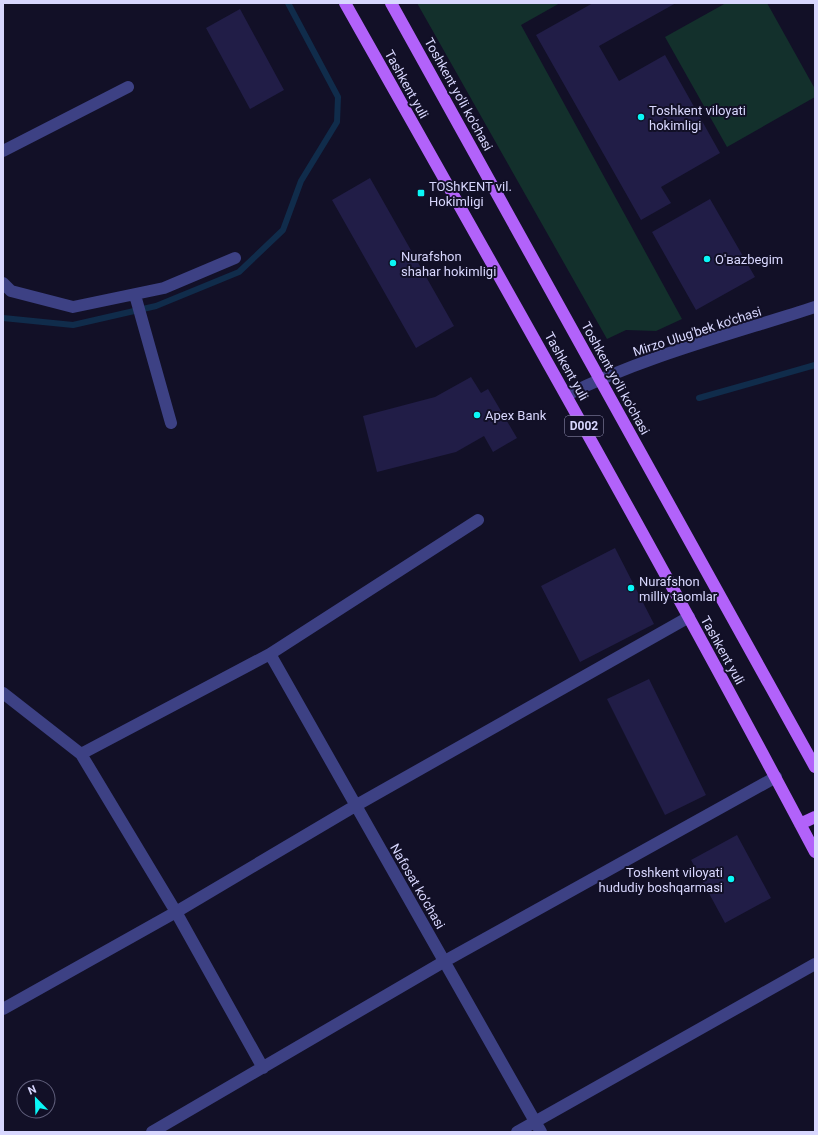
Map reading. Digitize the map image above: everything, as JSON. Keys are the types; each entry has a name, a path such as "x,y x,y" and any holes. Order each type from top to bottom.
{"main road":[{"name":"Tashkent yuli","path":"345,3 567,395 776,777 815,852"},
{"name":"Toshkent yo'li ko'chasi","path":"391,3 815,767"},
{"path":"800,824 815,817"}],"street":[{"path":"3,151 128,87"},
{"path":"3,282 11,291 73,308 135,298 164,288 235,258"},
{"path":"135,298 171,423"},
{"name":"Mirzo Ulug'bek ko'chasi","path":"567,395 600,378 655,358 815,307"},
{"path":"81,754 270,654 478,520"},
{"path":"3,1009 176,912 355,806 689,617"},
{"name":"Nafosat ko‘chasi","path":"270,654 538,1127"},
{"path":"3,693 81,754 176,912 263,1068"},
{"path":"152,1132 445,961 776,777"},
{"path":"517,1132 538,1127 815,964"}],"green space":[{"path":"417,3 560,3 521,25 682,319 656,331 626,330 607,339"},
{"path":"726,3 767,3 815,89 815,97 727,147 665,37"}],"building":[{"name":"Toshkent viloyati hokimligi","path":"593,3 676,3 599,46 619,81 665,55 720,153 661,187 671,203 641,220 536,35"},
{"path":"240,9 284,90 250,109 206,28"},
{"name":"Nurafshon shahar hokimligi","path":"370,178 454,326 416,348 332,200"},
{"path":"710,199 755,277 696,310 652,232"},
{"path":"471,377 481,393 488,389 517,438 493,452 484,436 456,452 377,472 363,416 435,397"},
{"path":"615,548 654,624 580,662 541,586"},
{"path":"649,679 706,795 665,815 607,699"},
{"name":"Toshkent viloyati hududiy boshqarmasi","path":"737,835 771,898 725,923 691,860"}],"waterway":[{"path":"3,318 73,325 156,306 239,272 283,230 301,181 337,122 338,97 288,3"},
{"path":"699,398 815,365"}],"place":[{"name":"Toshkent viloyati hokimligi","path":"641,117"},
{"name":"TOShKENT vil. Hokimligi","path":"421,193"},
{"name":"O'ваzbegim","path":"707,259"},
{"name":"Nurafshon shahar hokimligi","path":"393,263"},
{"name":"Apex Bank","path":"477,415"},
{"name":"Nurafshon milliy taomlar","path":"631,588"},
{"name":"Toshkent viloyati hududiy boshqarmasi","path":"731,879"}]}
